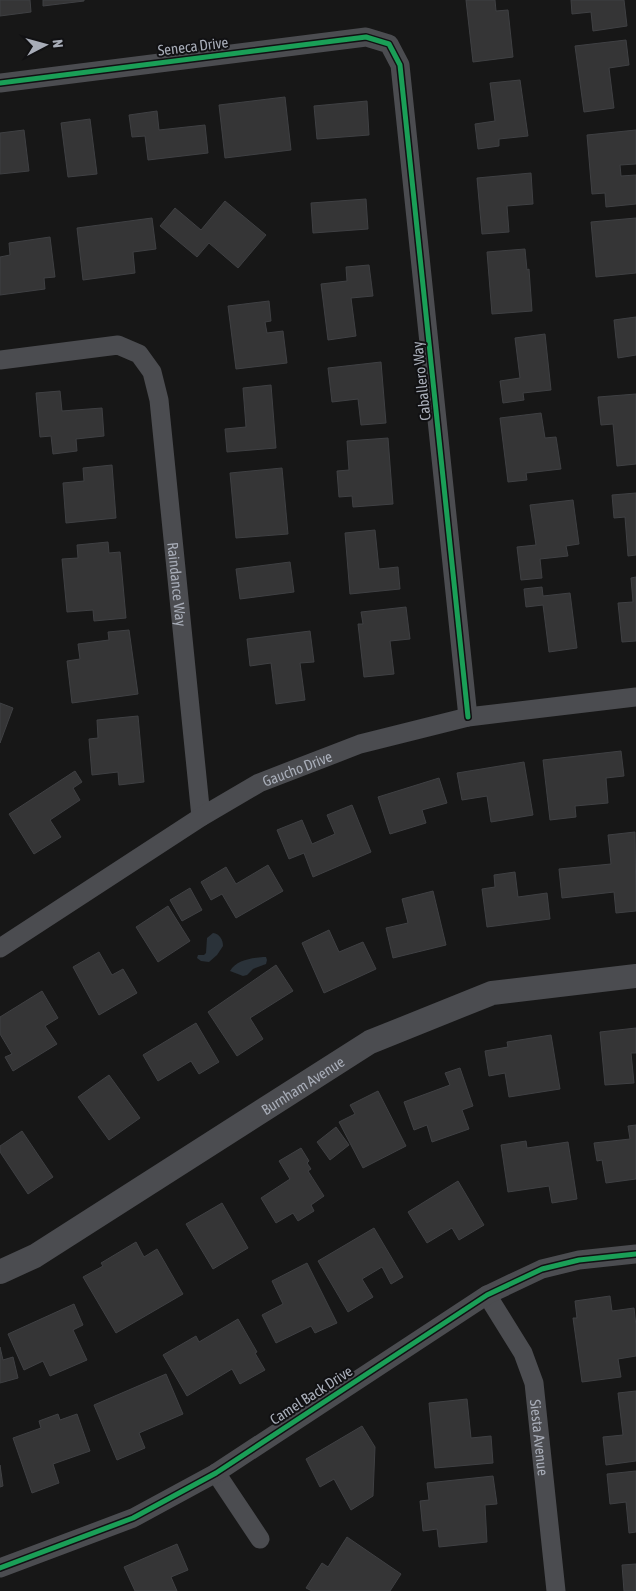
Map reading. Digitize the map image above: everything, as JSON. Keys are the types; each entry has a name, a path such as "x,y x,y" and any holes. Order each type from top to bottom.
{"street":[{"name":"Seneca Drive","path":"0,83 366,37 389,44"},
{"name":"Caballero Way","path":"389,44 400,65 468,717"},
{"name":"Raindance Way","path":"0,360 118,346 139,354 152,372 159,400 201,817"},
{"name":"Gaucho Drive","path":"0,948 201,817 259,783 360,744 468,717 636,697"},
{"name":"Burnham Avenue","path":"0,1272 35,1256 370,1042 492,993 636,976"},
{"name":"Camel Back Drive","path":"0,1568 133,1518 216,1473 487,1295 542,1269 579,1260 636,1254"},
{"name":"Siesta Avenue","path":"487,1295 523,1353 534,1383 556,1591"},
{"path":"216,1473 260,1539"}],"shaded area":[{"path":"213,933 221,938 223,946 209,962 201,961 197,958 198,955 206,953 207,938"},
{"path":"266,957 266,964 253,969 247,975 243,976 230,971 240,962"}],"building":[{"path":"0,0 30,0 31,12 0,16"},
{"path":"43,0 84,0 84,1 43,6"},
{"path":"466,0 495,0 496,11 508,10 513,57 473,62"},
{"path":"571,0 624,0 627,26 593,31 591,12 572,14"},
{"path":"626,40 629,65 609,68 614,108 584,112 575,46"},
{"path":"520,80 528,136 499,139 499,146 478,149 475,124 495,121 490,83"},
{"path":"285,97 291,150 225,158 219,105"},
{"path":"367,101 369,135 317,139 314,106"},
{"path":"157,111 159,130 205,125 208,153 148,160 145,136 132,137 129,115"},
{"path":"90,119 97,174 68,177 61,123"},
{"path":"24,130 29,171 0,174 0,133"},
{"path":"636,130 636,164 620,165 621,176 636,175 636,204 606,207 605,193 592,194 587,135"},
{"path":"531,173 533,204 507,206 509,232 482,234 477,178"},
{"path":"366,199 368,229 313,233 311,203"},
{"path":"225,201 266,235 238,268 209,243 197,257 160,226 175,208 201,230"},
{"path":"152,218 156,249 133,252 135,273 83,280 77,228"},
{"path":"636,218 636,273 596,277 591,222"},
{"path":"50,237 55,277 44,278 45,289 0,295 0,257 10,255 9,243"},
{"path":"525,249 527,270 529,269 532,311 492,314 487,252"},
{"path":"369,265 373,296 351,298 356,336 328,340 321,284 347,281 346,267"},
{"path":"269,301 271,321 265,322 267,333 283,331 287,363 236,369 228,306"},
{"path":"636,317 636,355 618,358 614,320"},
{"path":"545,334 551,390 523,393 524,400 503,403 500,381 520,378 515,338"},
{"path":"381,362 386,423 361,425 358,399 332,402 328,368"},
{"path":"271,385 276,448 227,452 225,429 246,427 243,388"},
{"path":"60,391 62,411 102,408 104,436 76,439 77,451 53,454 51,436 40,437 36,393"},
{"path":"636,394 636,464 617,466 613,424 601,425 598,397"},
{"path":"541,413 545,438 556,437 561,469 526,473 527,480 508,482 500,418"},
{"path":"388,438 393,504 353,507 352,496 339,497 337,471 349,470 347,441"},
{"path":"112,465 116,518 66,523 63,483 84,481 83,468"},
{"path":"282,468 288,534 236,538 230,473"},
{"path":"636,493 636,555 628,556 625,517 614,518 612,495"},
{"path":"573,500 579,544 566,546 568,556 540,559 542,578 521,580 517,547 536,545 530,505"},
{"path":"375,530 379,569 398,567 400,589 350,594 345,533"},
{"path":"108,542 109,553 120,552 126,618 94,621 93,610 67,612 62,559 78,558 77,545"},
{"path":"290,562 294,592 240,599 236,569"},
{"path":"636,577 636,641 622,642 618,603 633,602 631,578"},
{"path":"542,587 543,596 570,593 577,648 549,652 543,605 526,607 524,589"},
{"path":"406,607 410,639 390,641 394,674 364,677 358,624 363,624 361,612"},
{"path":"129,630 138,694 72,703 67,661 80,659 78,644 109,640 108,632"},
{"path":"310,631 314,662 300,663 305,700 276,704 271,663 250,666 247,639"},
{"path":"0,703 13,708 0,743"},
{"path":"138,716 144,782 119,785 118,772 92,775 89,739 98,738 97,720"},
{"path":"621,751 624,776 606,778 608,803 575,806 576,817 550,820 543,760"},
{"path":"524,762 533,815 491,822 487,796 462,800 457,773"},
{"path":"75,771 82,782 73,788 80,800 50,820 61,837 34,854 9,814"},
{"path":"439,778 447,803 422,810 426,823 390,834 378,797"},
{"path":"352,805 371,852 313,877 304,853 289,859 277,830 302,820 312,844 335,834 327,815"},
{"path":"635,832 636,911 616,913 614,892 562,898 559,869 611,864 608,835"},
{"path":"268,865 283,891 236,918 222,894 211,900 201,882 226,867 236,884"},
{"path":"515,872 518,897 547,893 550,919 487,927 482,889 495,887 494,875"},
{"path":"190,888 202,910 182,921 170,900"},
{"path":"433,891 446,945 393,958 386,928 408,923 402,899"},
{"path":"168,906 190,941 158,962 136,927"},
{"path":"329,930 339,952 363,942 376,969 324,993 302,943"},
{"path":"99,952 112,975 123,969 137,993 99,1015 73,967"},
{"path":"276,965 293,991 250,1018 263,1039 237,1056 208,1012"},
{"path":"42,991 58,1018 45,1026 57,1044 13,1071 5,1057 12,1054 0,1034 0,1017"},
{"path":"196,1023 219,1062 199,1074 191,1061 158,1081 143,1055"},
{"path":"636,1028 636,1053 631,1053 634,1083 605,1085 600,1032"},
{"path":"551,1035 560,1089 509,1097 505,1073 489,1076 485,1051 508,1047 507,1042"},
{"path":"460,1068 473,1106 462,1110 469,1129 432,1142 427,1125 414,1130 404,1102 450,1085 445,1073"},
{"path":"109,1075 140,1118 109,1140 78,1097"},
{"path":"378,1091 406,1146 363,1168 339,1122 355,1114 350,1105"},
{"path":"636,1125 636,1179 606,1183 602,1160 597,1161 594,1143 630,1139 628,1126"},
{"path":"336,1127 349,1145 330,1160 317,1142"},
{"path":"22,1131 53,1177 28,1194 0,1152 0,1146"},
{"path":"526,1141 527,1148 568,1142 577,1199 552,1203 549,1186 508,1192 501,1145"},
{"path":"301,1148 309,1161 307,1163 311,1169 308,1171 324,1196 311,1205 314,1211 298,1221 293,1213 276,1223 261,1198 290,1179 279,1161"},
{"path":"458,1181 484,1225 459,1240 452,1228 427,1243 408,1212"},
{"path":"222,1203 248,1248 213,1269 186,1224"},
{"path":"374,1228 403,1277 391,1284 382,1267 362,1279 373,1297 348,1312 318,1261"},
{"path":"136,1242 144,1257 157,1249 183,1294 116,1333 83,1277 103,1266 101,1263"},
{"path":"307,1263 337,1323 315,1333 311,1326 276,1343 262,1315 283,1304 272,1281"},
{"path":"610,1296 612,1311 634,1308 636,1356 618,1359 621,1377 582,1382 573,1318 577,1318 575,1301"},
{"path":"74,1304 83,1325 73,1330 87,1360 50,1376 43,1361 24,1370 8,1334"},
{"path":"238,1319 265,1370 240,1384 232,1369 187,1396 163,1355 196,1336 199,1342"},
{"path":"0,1347 3,1360 13,1357 18,1378 0,1383"},
{"path":"166,1374 183,1414 139,1433 145,1448 117,1460 94,1405"},
{"path":"636,1391 636,1461 606,1465 603,1437 623,1435 618,1393"},
{"path":"467,1399 471,1438 491,1436 493,1463 435,1468 429,1403"},
{"path":"58,1414 60,1420 77,1414 90,1451 53,1464 59,1483 32,1493 13,1438 41,1428 39,1421"},
{"path":"362,1426 375,1447 373,1496 351,1510 334,1479 320,1487 306,1459"},
{"path":"0,1465 3,1486 0,1487"},
{"path":"636,1471 636,1532 629,1533 626,1502 610,1504 607,1474"},
{"path":"493,1476 497,1504 485,1505 487,1542 439,1547 437,1529 423,1531 420,1501 429,1500 427,1483"},
{"path":"347,1537 401,1574 390,1591 312,1591 306,1588 322,1563 328,1567"},
{"path":"177,1544 188,1570 171,1577 177,1591 135,1591 124,1567"},
{"path":"636,1564 636,1591 624,1591 622,1565"}],"cycle path":[{"path":"0,83 366,37 389,44 400,65 468,717"},
{"path":"0,1568 133,1518 216,1473 487,1295 542,1269 579,1260 636,1254"}]}
